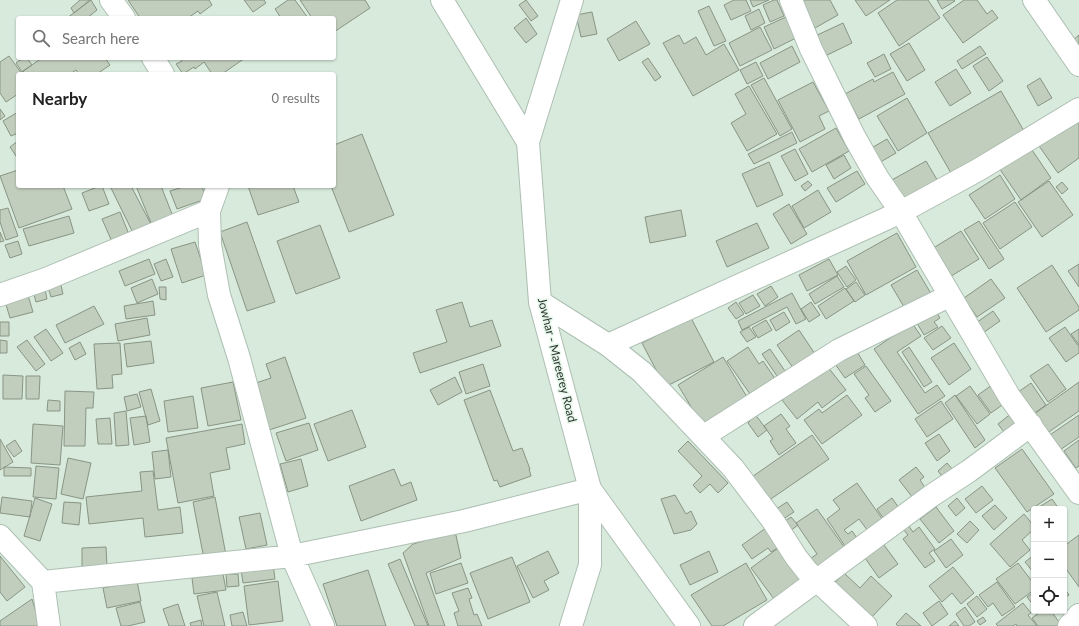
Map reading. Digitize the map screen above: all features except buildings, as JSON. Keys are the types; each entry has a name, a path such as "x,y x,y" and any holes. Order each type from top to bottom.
{"street":[{"path":"111,0 123,16"},
{"path":"442,0 528,142"},
{"name":"Jowhar - Mareerey Road","path":"571,626 590,564 590,489 540,302 528,142 572,0"},
{"path":"791,0 811,49 855,138 877,177 901,212 1009,396 1079,493"},
{"path":"1034,0 1079,66"},
{"path":"154,60 162,72"},
{"path":"608,345 901,212 978,170 1079,109"},
{"path":"217,188 209,211 210,245 219,295 239,358 292,556 324,626"},
{"path":"0,295 46,278 209,211"},
{"path":"704,436 839,350 949,296"},
{"path":"540,302 608,345 642,372 734,468 807,571 866,626"},
{"path":"755,626 931,496 969,471 1031,426"},
{"path":"43,582 292,556 464,521 590,489 689,626"},
{"path":"0,536 43,582 49,626"},
{"path":"1069,626 1079,615"}]}
